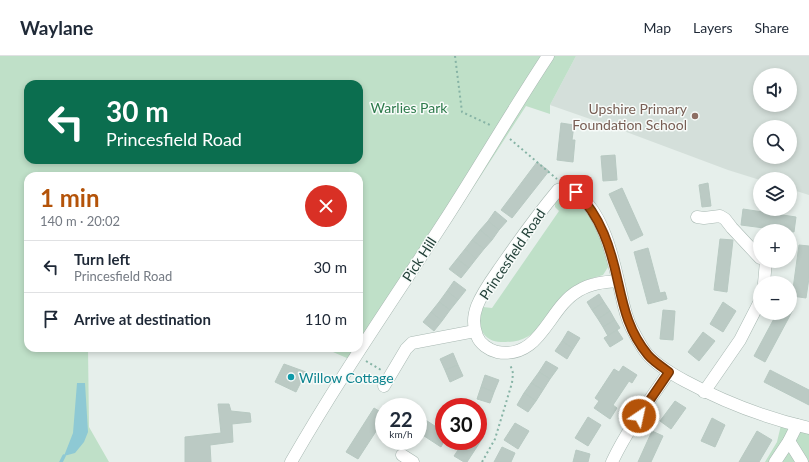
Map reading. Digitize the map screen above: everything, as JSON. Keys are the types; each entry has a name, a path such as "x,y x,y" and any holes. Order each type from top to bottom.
{"street":[{"name":"Pick Hill","path":"363,345 447,217 548,56"},
{"path":"569,188 576,192 584,200 595,215 607,241 623,306 631,327 641,346 649,356 669,372 704,392 775,420 809,428"},
{"name":"Princesfield Road","path":"475,331 474,316 485,290 536,216 558,190 569,188"},
{"path":"697,217 704,218 720,216 725,219 753,250"},
{"path":"384,386 406,349 412,343 475,331 478,339 486,347 494,351 506,353 522,350 541,334 565,302 577,291 596,283 618,281"},
{"path":"704,392 740,340 753,315"},
{"name":"Pick Hill","path":"291,462 359,352"},
{"path":"612,462 633,424 669,372"},
{"path":"775,462 789,441 797,425"},
{"path":"789,441 802,462"},
{"path":"402,454 413,462"}],"path":[{"path":"455,56 462,112 500,131 569,188"},
{"path":"482,462 495,438 512,383 513,373 506,353"},
{"path":"356,356 391,375"}],"shaded area":[{"name":"Upshire Primary Foundation School","path":"576,56 809,56 809,195 797,191 797,172 753,172 753,178 550,105"}],"green space":[{"name":"Warlies Park","path":"0,56 576,56 550,105 550,114 526,106 449,225 363,352 363,172 24,172 24,352 88,352 89,427 109,462 0,462"},
{"path":"569,194 575,195 593,216 610,264 603,275 582,282 569,290 540,326 525,338 516,341 504,342 490,339 485,336 479,323 483,307 492,308 559,211 555,207 555,201 560,197"},
{"path":"333,352 363,352 356,362"},
{"path":"781,425 809,430 809,462 765,462 777,442"}],"water":[{"path":"77,383 85,383 88,432 84,442 75,453 64,456 73,433"}],"building":[{"path":"561,123 574,125 572,140 575,140 573,162 557,160"},
{"path":"615,155 617,180 603,181 601,156"},
{"path":"537,162 549,171 512,218 501,210"},
{"path":"708,183 711,206 702,207 699,185"},
{"path":"622,188 643,235 631,241 609,194"},
{"path":"743,209 753,211 753,216 796,217 795,224 753,224 753,227 741,225"},
{"path":"495,211 507,221 499,230 488,221"},
{"path":"488,221 499,230 492,240 480,230"},
{"path":"480,230 492,240 484,249 472,240"},
{"path":"720,239 733,240 727,292 714,290"},
{"path":"472,240 484,249 476,259 465,249"},
{"path":"799,245 809,246 809,278 806,298 797,297 797,276 795,276"},
{"path":"648,248 660,293 665,292 667,299 648,304 634,252"},
{"path":"465,249 476,259 469,268 457,259"},
{"path":"457,259 469,268 461,278 449,269"},
{"path":"454,281 466,290 458,300 447,291"},
{"path":"447,291 458,300 450,310 439,302"},
{"path":"599,294 604,302 592,310 587,302"},
{"path":"439,302 450,310 442,321 431,312"},
{"path":"604,302 610,311 598,319 592,310"},
{"path":"723,302 736,311 723,332 710,324"},
{"path":"663,310 675,311 673,340 660,339"},
{"path":"610,311 615,320 603,327 598,319"},
{"path":"431,312 442,321 434,331 423,322"},
{"path":"615,320 620,328 608,336 603,327"},
{"path":"773,320 788,320 765,362 754,356"},
{"path":"617,330 623,339 610,347 604,338"},
{"path":"568,331 580,338 573,349 562,341"},
{"path":"703,332 715,341 699,361 688,352"},
{"path":"562,341 573,349 567,359 555,351"},
{"path":"453,353 458,365 445,370 440,359"},
{"path":"546,361 558,368 550,379 539,372"},
{"name":"Willow Cottage","path":"284,364 306,372 296,392 275,382"},
{"path":"458,365 463,376 450,382 445,370"},
{"path":"623,366 637,375 632,383 629,381 613,405 617,408 610,419 594,408 599,401 595,398 614,369 619,372"},
{"path":"770,370 809,390 809,405 764,382"},
{"path":"539,372 550,379 543,390 531,383"},
{"path":"485,375 499,380 494,392 481,387"},
{"path":"531,383 543,390 536,401 524,393"},
{"path":"481,387 494,392 490,403 487,402 487,398 477,398"},
{"path":"524,393 536,401 528,412 517,405"},
{"path":"675,401 686,408 671,429 660,421"},
{"path":"218,404 229,404 231,411 250,413 251,422 232,424 233,442 210,445 211,462 185,462 185,437 221,433"},
{"path":"375,409 375,433 358,459 346,452"},
{"path":"588,417 601,425 588,446 575,438"},
{"path":"712,418 725,425 715,447 701,441"},
{"path":"427,421 435,426 435,443 427,438"},
{"path":"515,423 529,431 518,449 504,440"},
{"path":"652,431 663,436 651,462 638,462"},
{"path":"757,431 772,440 759,462 739,462"},
{"path":"502,447 515,453 511,462 494,462"},
{"path":"458,450 475,450 467,462 464,462 454,456"},
{"path":"576,450 590,454 588,462 573,462"}],"waterway":[{"path":"61,462 64,456"}],"place":[{"name":"Upshire Primary Foundation School","path":"695,116"},
{"name":"Willow Cottage","path":"291,377"}],"route":[{"path":"576,192 595,215 607,241 623,306 631,327 641,346 649,356 669,372 639,416"}]}
